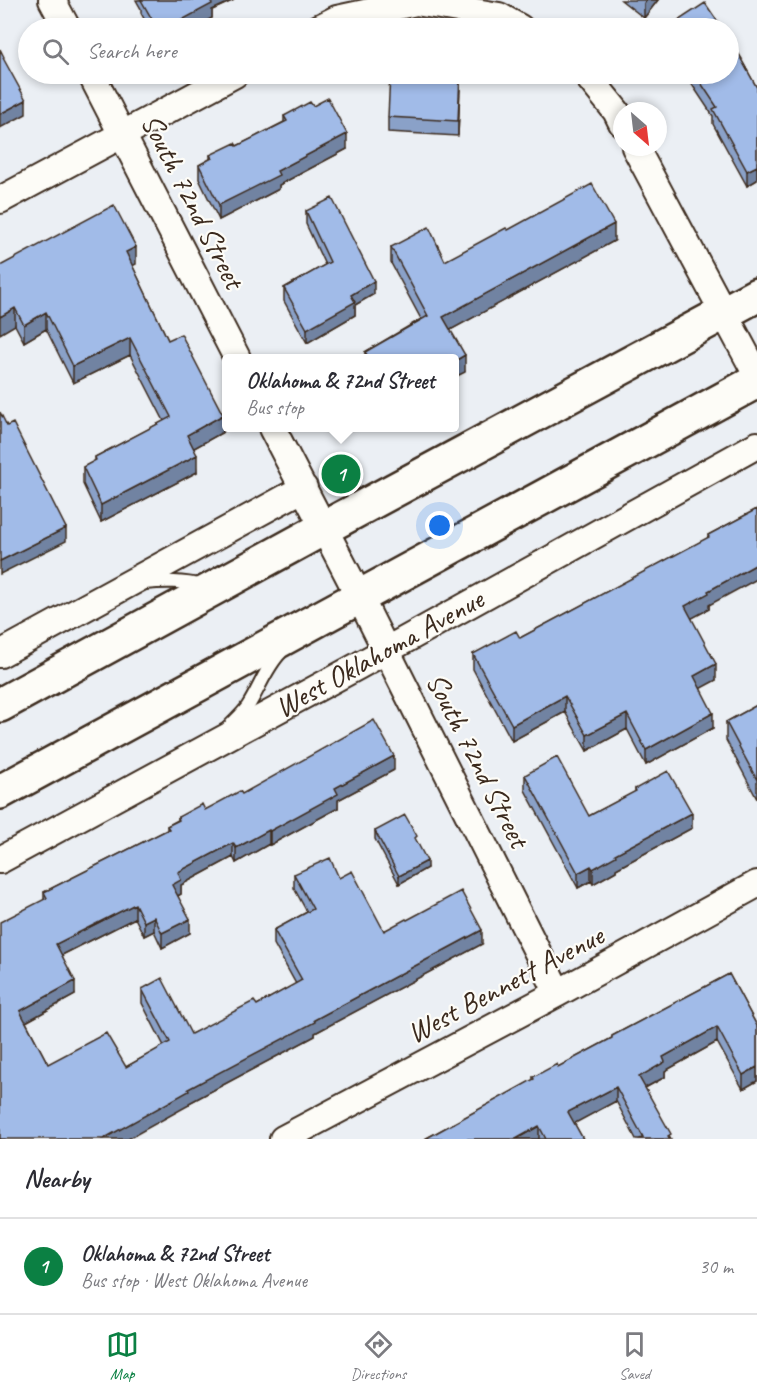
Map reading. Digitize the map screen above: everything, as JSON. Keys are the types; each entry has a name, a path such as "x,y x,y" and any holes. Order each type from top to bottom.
{"main road":[{"path":"0,705 757,295"},
{"name":"West Oklahoma Avenue","path":"0,792 757,381"}],"street":[{"path":"52,0 62,18"},
{"path":"342,18 416,2 502,18"},
{"name":"South 72nd Street","path":"96,84 235,354"},
{"path":"0,200 216,84"},
{"path":"594,84 613,107"},
{"path":"640,156 757,375"},
{"name":"South 72nd Street","path":"274,432 558,993"},
{"name":"West Oklahoma Avenue","path":"0,861 757,445"},
{"path":"0,654 304,488"},
{"name":"West Bennett Avenue","path":"283,1139 558,993 754,893"}],"lane":[{"path":"120,588 170,581 214,588"},
{"path":"210,746 247,708 276,657 313,622"}],"building":[{"path":"141,0 210,0 212,4 186,18 151,18"},
{"path":"705,3 715,18 682,18"},
{"path":"0,49 26,100 0,114"},
{"path":"739,54 757,88 757,166 747,171 713,109 717,107 702,84 739,84"},
{"path":"390,84 460,84 458,121 388,117"},
{"path":"328,98 347,134 277,171 279,175 219,205 199,165 212,158 210,155 235,143 237,146 287,121 284,116 310,102 313,106"},
{"path":"592,184 614,224 443,317 465,355 459,359 459,354 366,354 365,352 428,316 391,247 429,227 445,261 506,228 508,230"},
{"path":"332,198 374,281 351,295 355,302 307,329 284,288 330,262 306,211"},
{"path":"114,205 136,247 126,252 168,340 181,334 222,413 222,416 187,435 197,455 101,505 83,467 96,460 95,457 171,417 130,338 73,366 46,312 24,325 15,308 0,317 0,266"},
{"path":"0,412 7,426 13,423 66,528 0,561"},
{"path":"757,509 757,564 685,606 716,664 694,676 713,713 646,750 627,714 587,735 565,696 512,725 473,654 516,631 520,638"},
{"path":"757,705 757,780 726,722"},
{"path":"374,720 394,756 335,788 338,794 270,831 236,848 233,843 178,872 181,880 172,885 190,919 162,933 154,917 144,922 135,904 56,944 75,981 20,1011 48,1064 106,1033 126,1067 170,1042 142,989 162,978 191,1034 254,1001 257,1005 302,980 274,930 313,909 294,874 330,858 339,878 352,871 384,931 461,891 482,930 188,1089 189,1091 103,1139 0,1139 0,922 47,898 44,892 169,829 167,826 179,820 178,817 202,804 205,810 240,791 242,794"},
{"path":"557,757 589,816 668,771 692,813 615,854 616,856 593,869 591,866 578,873 525,775"},
{"path":"405,815 427,861 399,876 375,831"},
{"path":"729,974 757,1026 757,1067 743,1075 717,1027 663,1057 665,1062 639,1077 671,1134 668,1136 670,1139 640,1139 643,1137 616,1087 568,1112 583,1139 546,1139 539,1126 516,1139 425,1139 534,1079 533,1077 557,1064 558,1067"}],"place":[{"name":"Oklahoma & 72nd Street","path":"341,474"}]}
